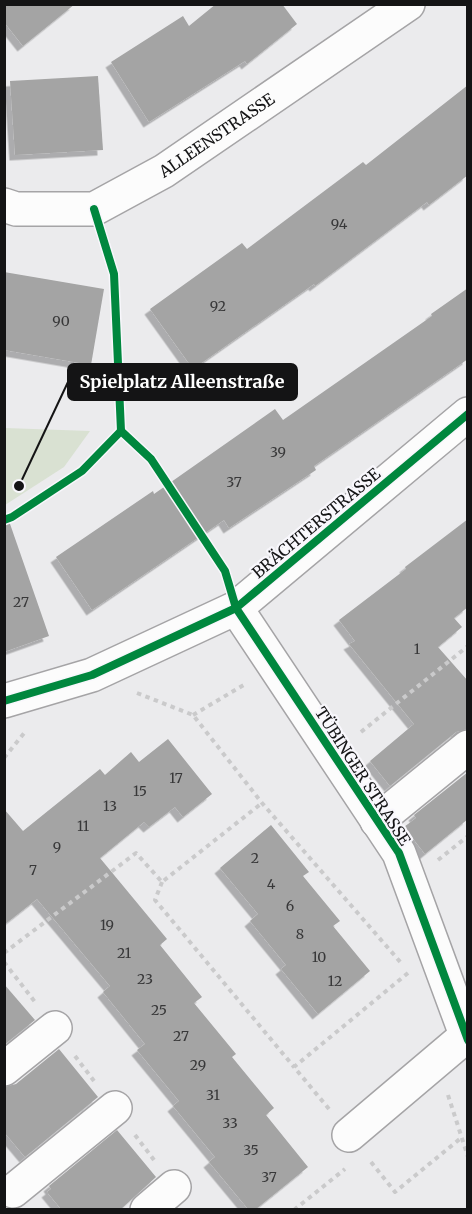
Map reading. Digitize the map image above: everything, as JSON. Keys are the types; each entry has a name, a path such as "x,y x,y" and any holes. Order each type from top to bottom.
{"street":[{"name":"ALLEENSTRASSE","path":"4,205 16,209 94,209 164,171 408,4"},
{"name":"BRÄCHTERSTRASSE","path":"4,701 92,675 236,608 468,414"},
{"name":"TÜBINGER STRASSE","path":"236,608 399,853 467,1038"},
{"path":"377,821 468,747"},
{"path":"4,1070 55,1028"},
{"path":"350,1135 467,1038"},
{"path":"15,1192 115,1108"},
{"path":"147,1209 174,1187"}],"path":[{"path":"353,738 468,646"},
{"path":"193,715 274,666"},
{"path":"92,675 193,715 262,803 409,972"},
{"path":"262,803 162,882 155,900 294,1068"},
{"path":"433,864 468,836"},
{"path":"4,953 136,853 162,882"},
{"path":"294,1209 347,1168"}],"green space":[{"path":"5,428 90,431 64,467 5,505"}],"building":[{"path":"4,4 75,4 23,46 4,22"},
{"path":"216,4 282,4 297,24 247,64 245,61 149,122 111,62 183,16 189,26"},
{"path":"98,76 103,150 15,155 10,81"},
{"path":"468,85 468,175 429,205 427,202 315,286 314,284 193,369 150,309 242,243 247,249 363,162 366,165"},
{"path":"4,272 104,289 91,365 4,350"},
{"path":"468,288 468,359 314,466 316,470 229,528 224,520 92,610 56,557 153,491 154,494 275,409 283,420 432,316 431,314"},
{"path":"468,519 468,607 454,618 462,627 438,647 468,681 468,729 456,732 390,786 370,761 414,724 349,644 355,641 339,620"},
{"path":"4,521 9,521 49,636 4,652"},
{"path":"168,739 212,794 183,817 175,807 149,827 144,822 100,858 167,939 160,945 202,997 194,1003 236,1054 232,1057 274,1108 266,1115 308,1167 256,1209 248,1209 209,1162 215,1157 173,1106 179,1101 137,1050 145,1044 103,992 110,986 37,899 4,925 4,809 23,831 100,769 105,775 131,752 139,762"},
{"path":"468,772 468,819 425,854 404,827 416,818 414,815"},
{"path":"271,825 309,872 303,876 340,921 333,926 370,971 318,1014 281,969 286,965 250,921 258,914 220,868"},
{"path":"4,984 35,1020 4,1045"},
{"path":"59,1049 98,1097 25,1157 4,1132 4,1087 16,1084"},
{"path":"117,1130 156,1177 121,1209 61,1209 47,1192 51,1189 49,1186"}],"cycle path":[{"path":"94,209 114,274 121,431"},
{"path":"4,701 92,675 236,608 468,414"},
{"path":"4,520 82,471 121,431 151,459 225,571 236,608 399,853 468,1040"}],"place":[{"name":"Spielplatz Alleenstraße","path":"19,486"}]}
